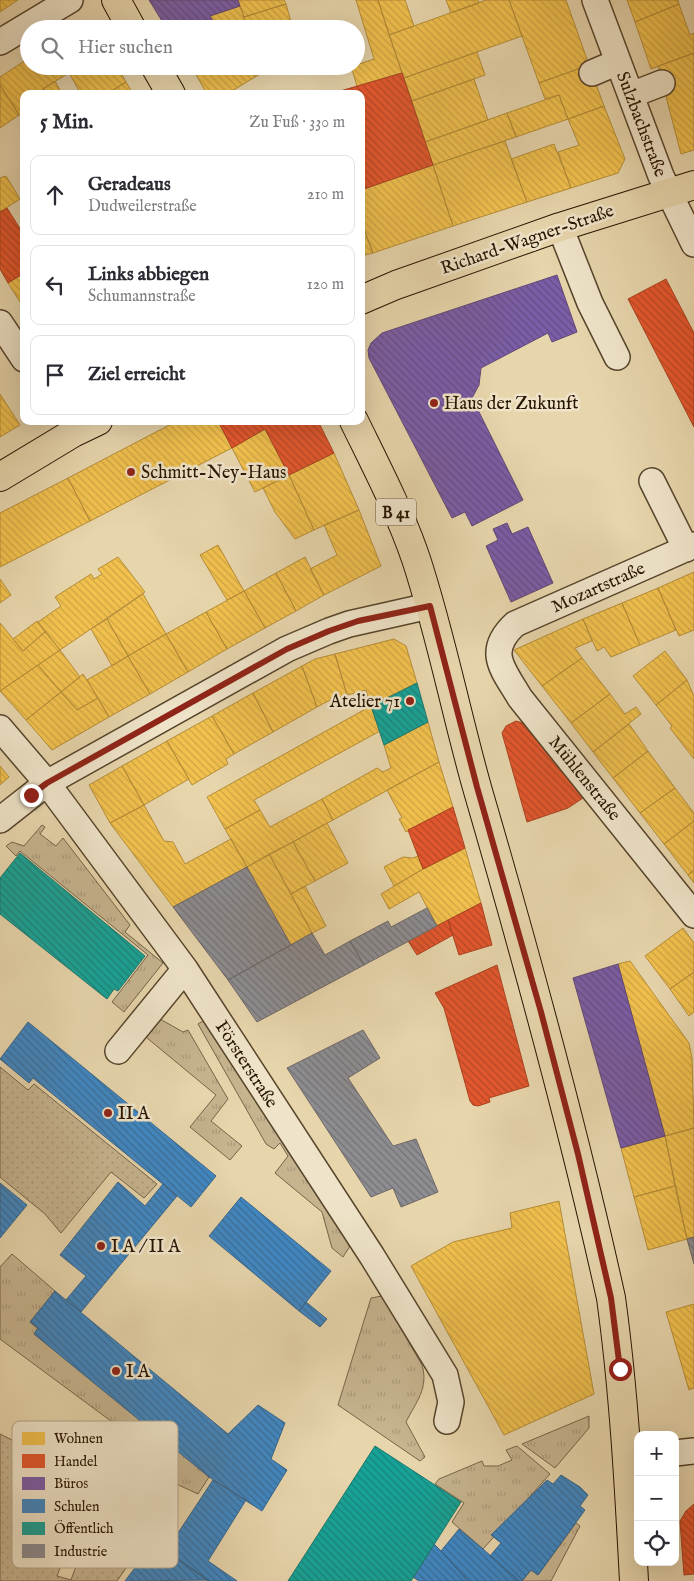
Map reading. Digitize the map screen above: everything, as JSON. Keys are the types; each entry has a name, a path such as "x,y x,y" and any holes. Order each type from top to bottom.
{"main road":[{"path":"116,0 127,20"},
{"path":"160,75 169,90"},
{"name":"Richard-Wagner-Straße","path":"365,298 560,227 681,188"},
{"name":"B 41","path":"356,425 411,546 430,606 477,787 541,1012 591,1211 611,1298 622,1394 633,1457 634,1581"},
{"path":"0,477 69,427"}],"street":[{"path":"37,20 70,0"},
{"name":"Sulzbachstraße","path":"595,0 661,176 681,188 694,244"},
{"path":"0,42 20,30"},
{"path":"589,66 616,55"},
{"path":"631,96 662,84"},
{"path":"560,227 590,303 617,357"},
{"path":"0,323 20,353"},
{"path":"652,481 690,547"},
{"name":"Mozartstraße","path":"505,633 515,624 690,547"},
{"path":"0,820 47,783 287,649 358,621 430,606"},
{"name":"Mühlenstraße","path":"505,633 500,641 498,652 502,667 520,698 694,915"},
{"name":"Försterstraße","path":"0,728 47,783 185,969 372,1256 445,1375 451,1402 447,1421"},
{"path":"118,1051 185,969"},
{"path":"679,1452 694,1451"}],"green space":[{"path":"42,825 45,827 40,834 56,846 63,838 130,925 125,932 163,963 124,1012 112,1002 148,955 20,851 16,856 6,846 12,842 24,846"},
{"path":"160,1019 183,1032 188,1030 228,1099 211,1121 242,1146 230,1160 190,1127 216,1095 141,1033"},
{"path":"203,1021 304,1164 352,1243 343,1257 332,1248 322,1212 275,1173 288,1156 280,1143 274,1149 266,1144 198,1024"},
{"path":"0,1067 28,1090 34,1084 157,1184 144,1198 111,1172 61,1233 45,1214 0,1177"},
{"path":"12,1254 55,1291 30,1322 144,1421 111,1421 0,1339 0,1267"},
{"path":"382,1296 422,1365 424,1373 423,1388 406,1422 425,1457 420,1461 338,1405 371,1298"},
{"path":"589,1416 589,1428 555,1468 522,1444"},
{"path":"0,1434 12,1440 12,1568 60,1568 57,1576 71,1580 75,1568 126,1568 117,1581 0,1581"},
{"path":"517,1446 550,1474 483,1549 452,1522 464,1503 435,1484 439,1479 482,1461 484,1466 498,1466 512,1460 506,1450"},
{"path":"178,1450 209,1477 198,1494 178,1485"},
{"path":"576,1523 580,1526 551,1581 522,1581 531,1570 538,1575"}],"building: Wohnen":[{"path":"0,0 18,0 0,12"},
{"path":"238,0 284,0 286,4 244,17"},
{"path":"356,0 378,0 402,73 357,86 354,75 365,75 365,62 374,59 365,30 365,20 362,20"},
{"path":"378,0 405,0 414,26 389,35"},
{"path":"446,0 478,0 479,3 451,13"},
{"path":"486,0 509,0 522,36 404,78 389,35"},
{"path":"509,0 566,0 589,65 539,83"},
{"path":"627,0 678,0 679,4 635,22"},
{"path":"286,4 290,20 245,20 244,17"},
{"path":"679,4 690,35 694,33 694,53 651,69 635,22"},
{"path":"240,6 245,20 212,20 210,16"},
{"path":"477,52 485,75 412,101 404,78"},
{"path":"694,53 694,150 681,154 658,66"},
{"path":"20,64 20,75 66,75 43,90 20,90 20,116 0,85 0,77"},
{"path":"589,65 604,106 568,119 559,95 545,99 539,83"},
{"path":"70,75 122,75 126,82 113,90 79,90"},
{"path":"196,75 254,75 255,77 234,90 205,90"},
{"path":"474,79 488,120 425,142 412,101"},
{"path":"55,81 60,90 43,90"},
{"path":"126,82 131,90 113,90"},
{"path":"0,85 19,115 0,128"},
{"path":"559,95 568,119 516,137 507,113"},
{"path":"604,106 625,159 618,173 571,188 558,152 579,145 568,119"},
{"path":"507,113 516,137 433,165 425,142"},
{"path":"505,141 527,202 453,226 433,165"},
{"path":"554,144 571,188 527,202 511,159"},
{"path":"433,165 453,226 373,253 365,232 365,189"},
{"path":"6,176 20,199 0,212 0,178"},
{"path":"365,232 373,253 365,255"},
{"path":"20,276 20,302 8,283"},
{"path":"0,394 20,425 0,437"},
{"name":"Schmitt-Ney-Haus","path":"169,425 220,425 232,448 90,521 68,478"},
{"path":"265,429 289,475 255,492 232,448"},
{"path":"334,453 359,510 314,530 289,475"},
{"path":"289,475 314,530 295,539 275,512 263,488"},
{"path":"68,478 90,521 0,567 0,513"},
{"path":"359,510 381,566 324,595 310,569 337,555 324,525"},
{"path":"218,545 244,591 227,600 200,555"},
{"path":"118,557 145,592 60,650 38,622 61,606 55,597 91,574 94,579 102,574 98,569"},
{"path":"305,557 324,595 296,611 276,573"},
{"path":"694,572 694,630 679,636 658,588"},
{"path":"276,573 296,611 265,628 244,591"},
{"path":"0,579 11,595 0,603"},
{"path":"658,588 676,630 640,645 622,603"},
{"path":"244,591 265,628 227,649 206,612"},
{"path":"143,594 166,634 128,656 107,619"},
{"path":"622,603 640,645 611,657 604,647 597,651 583,619"},
{"path":"206,612 227,649 188,672 166,634"},
{"path":"107,619 128,656 112,666 91,629"},
{"path":"583,619 592,641 575,648 582,658 542,686 514,650"},
{"path":"37,621 45,632 23,651 13,639"},
{"path":"0,623 23,651 45,632 60,650 0,691"},
{"path":"166,634 188,672 150,694 128,656"},
{"path":"394,639 406,646 417,683 371,706 366,690 347,695 335,654"},
{"path":"60,650 80,677 61,692 38,665"},
{"path":"665,651 687,680 656,705 633,676"},
{"path":"335,654 347,695 332,699 317,707 302,666 315,659"},
{"path":"128,656 150,694 109,717 87,680"},
{"path":"582,658 610,694 571,723 542,686"},
{"path":"38,665 61,692 26,720 0,691"},
{"path":"302,666 317,707 273,732 253,693"},
{"path":"83,674 98,698 77,710 61,692"},
{"path":"687,680 694,696 694,759 670,728 672,726 656,705"},
{"path":"61,692 77,710 98,698 109,717 52,750 26,720"},
{"path":"253,693 273,732 234,754 212,716"},
{"path":"610,694 625,714 636,707 641,714 593,752 571,723"},
{"path":"371,706 380,731 254,800 260,810 225,829 207,797"},
{"path":"212,716 234,754 226,759 228,764 192,785 167,741"},
{"path":"428,722 439,762 333,820 322,799 377,768 383,772 391,768 384,745"},
{"path":"629,724 648,751 613,778 593,752"},
{"path":"167,741 189,779 144,805 122,766"},
{"path":"648,751 675,788 640,813 613,778"},
{"path":"439,762 453,807 406,832 399,819 402,818 387,790"},
{"path":"0,766 9,777 0,785"},
{"path":"122,766 144,805 110,823 89,785"},
{"path":"675,788 694,813 694,821 664,844 640,813"},
{"path":"322,799 333,820 247,867 225,829 260,810 270,827"},
{"path":"144,805 164,841 173,842 185,864 231,839 247,867 173,907 110,823"},
{"path":"694,821 694,870 688,875 664,844"},
{"path":"327,823 348,863 315,881 293,842"},
{"path":"293,842 315,881 291,894 269,854"},
{"path":"465,848 481,903 437,926 419,892 389,909 381,894 423,869"},
{"path":"269,854 312,933 291,945 247,867"},
{"path":"418,856 423,869 394,886 384,867 403,857 413,858"},
{"path":"694,870 694,883 688,875"},
{"path":"305,886 326,926 312,933 291,894"},
{"path":"683,928 694,943 694,972 670,989 645,956"},
{"path":"630,961 689,1043 692,1058 694,1128 665,1136 618,964"},
{"path":"694,972 694,1012 689,1016 670,989"},
{"path":"694,1128 694,1237 687,1239 665,1136"},
{"path":"665,1136 675,1186 634,1197 621,1148"},
{"path":"675,1186 687,1239 648,1250 634,1197"},
{"path":"559,1201 594,1394 504,1435 411,1266 453,1242 512,1228 510,1213"},
{"path":"694,1304 694,1388 689,1390 666,1312"}],"building: Handel":[{"path":"402,73 433,165 365,189 365,90 344,90"},
{"path":"7,208 20,229 20,276 8,283 0,269 0,212"},
{"path":"666,279 694,333 694,427 628,299"},
{"path":"220,425 320,425 334,453 289,475 265,429 232,448"},
{"path":"516,721 526,724 583,798 568,808 527,822 502,733 506,726"},
{"path":"453,807 465,848 423,869 408,830"},
{"path":"481,903 492,945 459,955 448,920"},
{"path":"448,920 453,935 417,955 408,941"},
{"path":"497,965 529,1086 489,1098 490,1102 478,1106 473,1105 470,1101 444,1008 435,993"},
{"path":"694,1504 694,1574 684,1575 680,1521 686,1511"}],"building: Büros":[{"path":"149,0 238,0 240,6 210,16 212,20 161,20"},
{"name":"Haus der Zukunft","path":"557,275 577,332 552,342 548,333 481,368 479,385 472,398 523,500 472,526 465,512 452,518 369,358 368,350 371,343 382,333"},
{"path":"507,523 512,534 528,527 553,583 511,602 486,546 498,540 493,529"},
{"path":"618,964 665,1136 621,1148 573,978"}],"building: Schulen":[{"name":"II A","path":"28,1022 216,1176 191,1207 33,1078 29,1083 0,1059"},
{"name":"I A / II A","path":"118,1182 145,1206 163,1184 177,1196 81,1312 66,1300 86,1276 60,1255"},
{"path":"0,1183 27,1205 0,1238"},
{"path":"241,1197 331,1271 299,1311 209,1236"},
{"name":"I A","path":"55,1291 228,1434 258,1405 285,1423 271,1459 287,1470 262,1511 209,1477 178,1452 178,1421 140,1421 34,1334 38,1328 30,1322"},
{"path":"306,1302 327,1319 320,1327 299,1311"},
{"path":"561,1475 580,1487 588,1495 580,1506 585,1510 538,1575 531,1570 522,1581 519,1581 490,1556 501,1543 491,1535 547,1480 553,1484"},
{"path":"213,1480 246,1500 208,1561 237,1581 208,1581 178,1560 178,1533"},
{"path":"459,1529 519,1581 468,1581 441,1551"},
{"path":"434,1544 468,1581 419,1581 413,1577"},
{"path":"178,1559 209,1580 125,1581 135,1568 178,1568"}],"building: Öffentlich":[{"path":"417,683 428,722 384,745 371,706"},
{"path":"20,853 145,956 118,991 114,989 107,999 0,914 0,878"},
{"path":"375,1446 461,1502 411,1581 288,1581"}],"building: Industrie":[{"path":"247,867 291,945 228,980 173,907"},
{"path":"427,908 437,926 364,965 350,941 388,921 391,927"},
{"path":"312,933 325,955 350,941 364,965 257,1022 228,980"},
{"path":"363,1030 380,1058 348,1078 393,1146 416,1139 438,1192 401,1207 393,1188 371,1197 287,1068"},
{"path":"694,1237 694,1264 687,1239"}],"place":[{"name":"Haus der Zukunft","path":"434,403"},
{"name":"Schmitt-Ney-Haus","path":"131,472"},
{"name":"Atelier 71","path":"410,701"},
{"name":"II A","path":"108,1113"},
{"name":"I A / II A","path":"101,1246"},
{"name":"I A","path":"116,1371"}],"route":[{"path":"31,795 47,783 287,649 358,621 430,606 477,787 541,1012 578,1154 611,1298 620,1369"}]}
